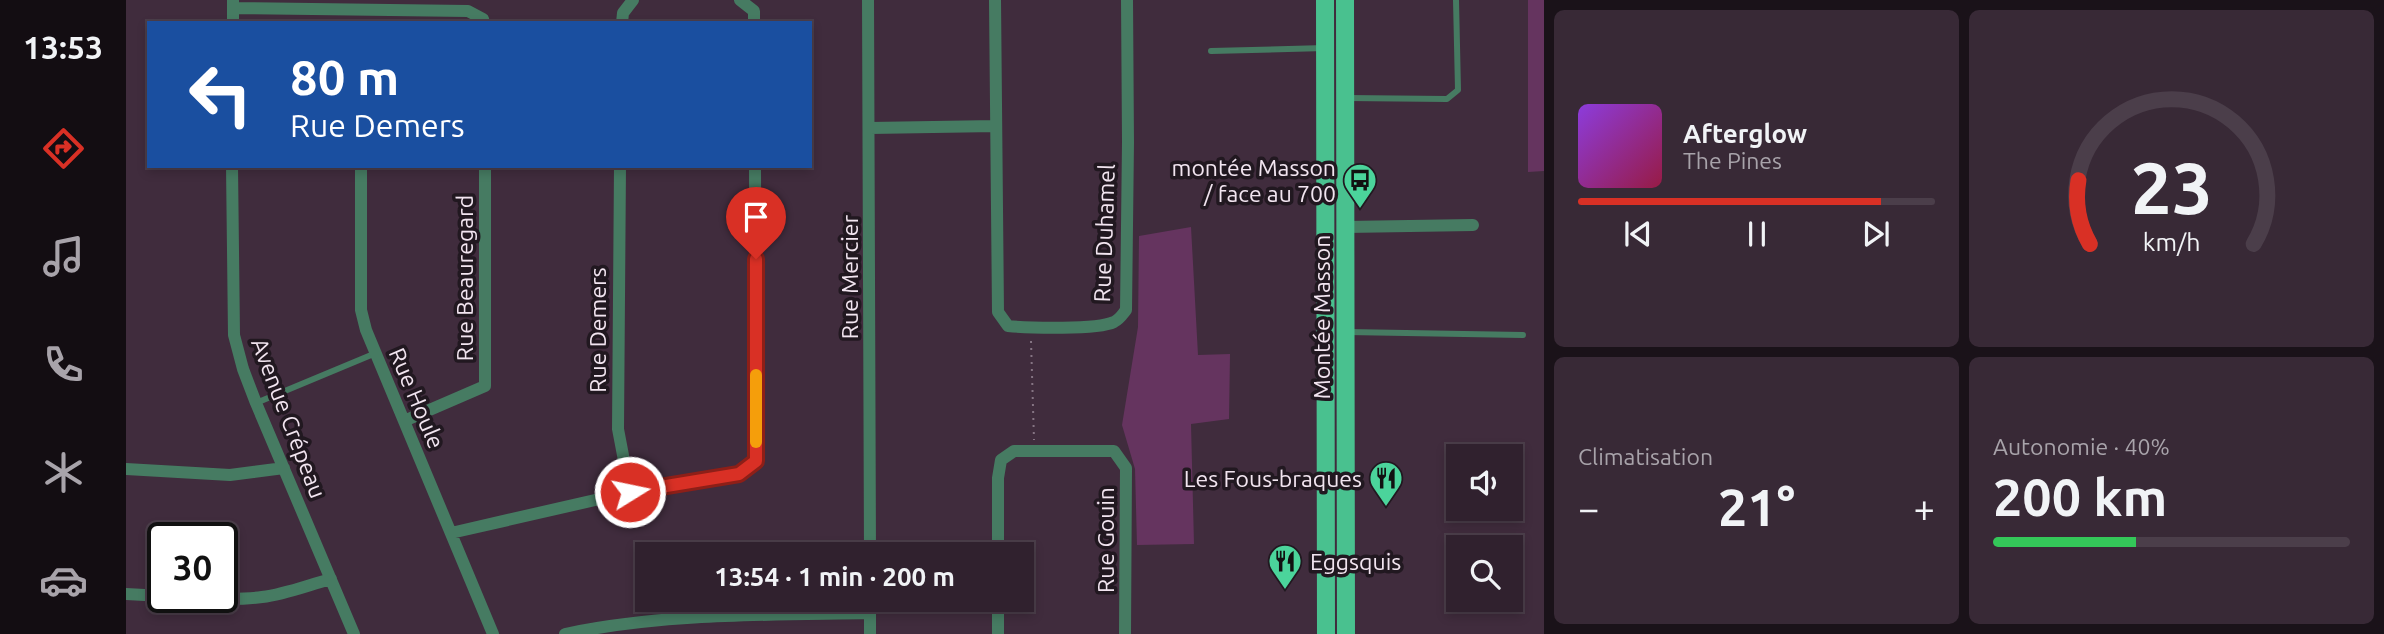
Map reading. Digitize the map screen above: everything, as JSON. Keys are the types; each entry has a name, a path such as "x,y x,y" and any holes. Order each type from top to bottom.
{"main road":[{"name":"Montée Masson","path":"1325,0 1326,634"},
{"name":"Montée Masson","path":"1345,0 1346,634"}],"street":[{"path":"622,21 623,13 633,0"},
{"path":"740,0 754,11 754,21"},
{"name":"Rue Mercier","path":"868,0 870,542"},
{"name":"Rue Duhamel","path":"995,0 998,312 1007,326 1031,328 1105,324 1118,321 1126,310 1127,0"},
{"path":"233,4 468,11 484,21"},
{"path":"360,9 360,21"},
{"path":"870,128 996,126"},
{"name":"Avenue Crépeau","path":"232,168 234,335 256,403 354,634"},
{"name":"Rue Houle","path":"360,168 361,310 376,353 493,634"},
{"name":"Rue Beauregard","path":"404,421 485,386 485,168"},
{"name":"Rue Demers","path":"620,168 618,429 630,492"},
{"path":"452,533 630,492 739,474 756,461 755,168"},
{"path":"1346,226 1472,225"},
{"name":"Rue Gouin","path":"998,542 998,478 1001,460 1014,451 1114,451 1126,468 1125,634"},
{"path":"126,469 230,475 284,468"},
{"path":"238,598 289,592 331,579"},
{"path":"126,594 147,595"},
{"path":"565,634 601,626 778,612"},
{"path":"870,612 870,634"},
{"path":"998,612 998,634"}],"lane":[{"path":"1345,98 1447,99 1458,90 1456,0"},
{"path":"1211,51 1325,48"},
{"path":"1345,332 1523,335"},
{"path":"256,403 376,353"}],"path":[{"path":"1031,328 1034,452"}],"shaded area":[{"path":"1528,0 1544,0 1544,171 1528,172"},
{"path":"1191,227 1198,355 1230,354 1229,419 1191,424 1194,544 1137,545 1135,469 1122,425 1138,327 1139,236"}],"slow traffic":[{"path":"756,375 756,442"}],"place":[{"name":"montée Masson / face au 700","path":"1360,210"},
{"name":"Les Fous-braques","path":"1386,508"},
{"name":"Eggsquis","path":"1285,591"}],"route":[{"path":"630,492 739,474 756,461 756,259"}]}
